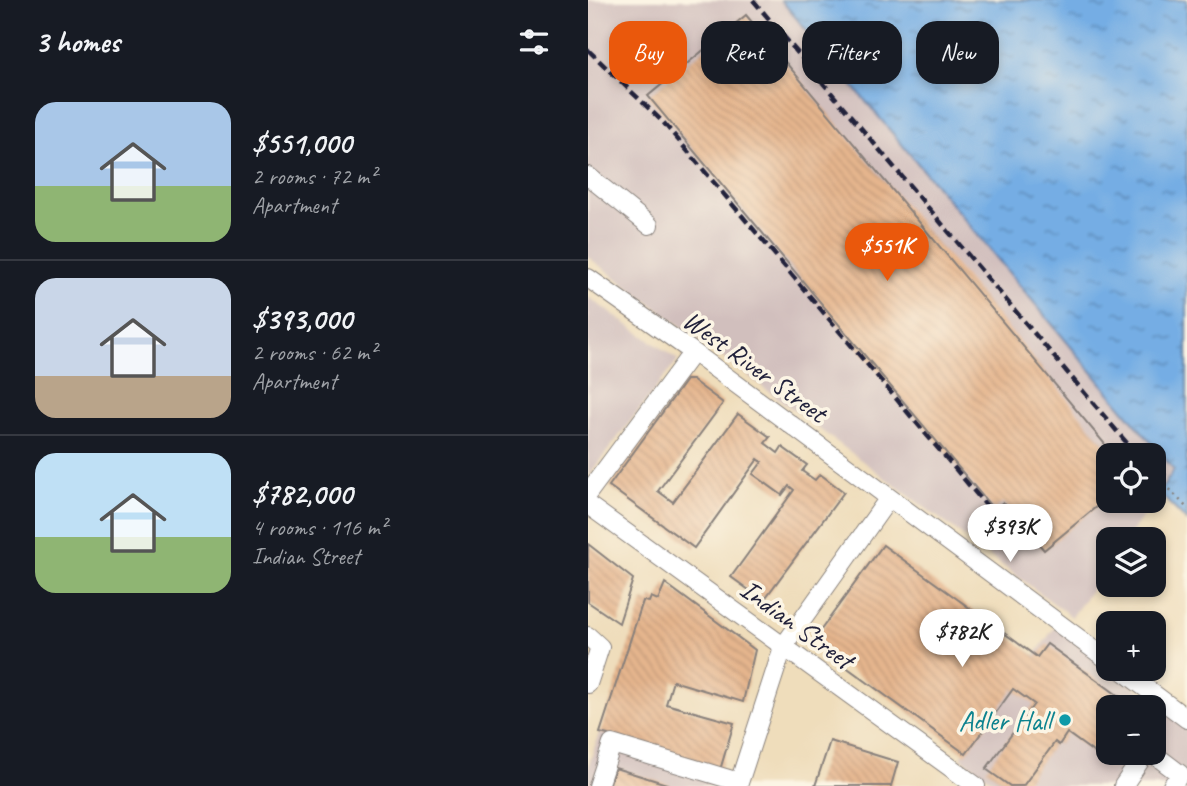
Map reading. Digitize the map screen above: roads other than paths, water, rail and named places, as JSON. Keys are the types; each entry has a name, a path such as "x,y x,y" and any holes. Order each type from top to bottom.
{"street":[{"path":"588,176 649,225"},
{"name":"West River Street","path":"588,278 1096,651"},
{"path":"588,493 692,352"},
{"path":"598,786 612,744 738,784 783,646 889,498"},
{"name":"Indian Street","path":"588,505 976,786"},
{"path":"588,636 600,646 588,684"},
{"path":"1136,681 1187,719"},
{"path":"1166,764 1180,774 1172,786"},
{"path":"1123,786 1138,765"}],"water":[{"path":"781,0 1187,0 1187,521 1166,500 1166,482 1174,470 1166,460 1166,443 1151,443 851,84 902,84 902,21 802,21 802,25"}],"railway":[{"path":"753,0 1127,443"},
{"path":"588,50 663,122 990,510"}],"place":[{"name":"Adler Hall","path":"1065,720"}]}
